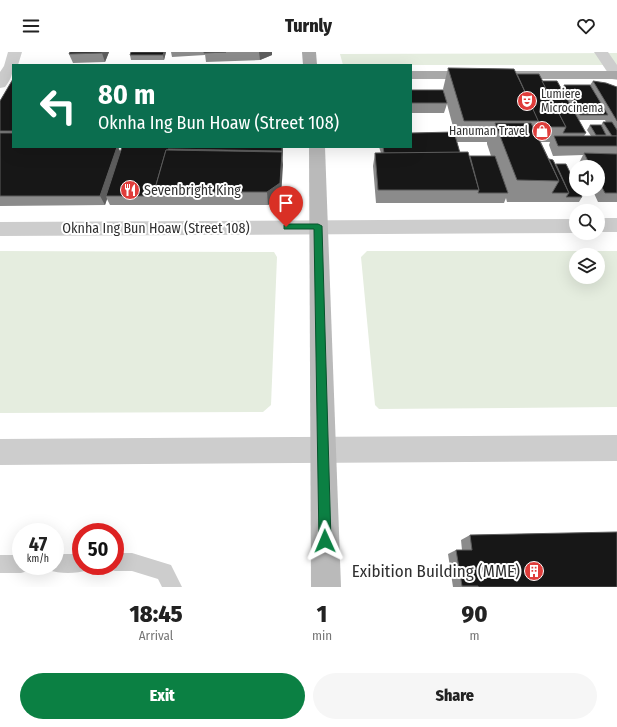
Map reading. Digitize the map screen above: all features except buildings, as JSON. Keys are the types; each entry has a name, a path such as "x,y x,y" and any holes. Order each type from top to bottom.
{"main road":[{"path":"309,52 310,64"},
{"path":"412,75 617,75"},
{"path":"317,148 326,587"}],"street":[{"path":"6,78 15,52"},
{"path":"601,52 617,75"},
{"path":"605,225 617,225"},
{"name":"Oknha Ing Bun Hoaw (Street 108)","path":"0,229 318,226 569,226"},
{"path":"0,452 617,448"}],"lane":[{"path":"124,562 132,562 164,572 172,587"},
{"path":"0,564 12,564"}],"shaded area":[{"path":"617,53 617,65 343,64 340,54"},
{"path":"0,251 274,252 277,257 271,405 263,412 0,413"},
{"path":"367,251 569,251 569,284 605,284 605,251 617,251 617,407 379,409 375,405 361,257"}],"place":[{"name":"Lumiere Microcinema","path":"527,101"},
{"name":"Hanuman Travel","path":"542,131"},
{"name":"Sevenbright King","path":"130,190"},
{"name":"Exibition Building (MME)","path":"534,571"}],"route":[{"path":"286,227 318,226 325,541"}]}
